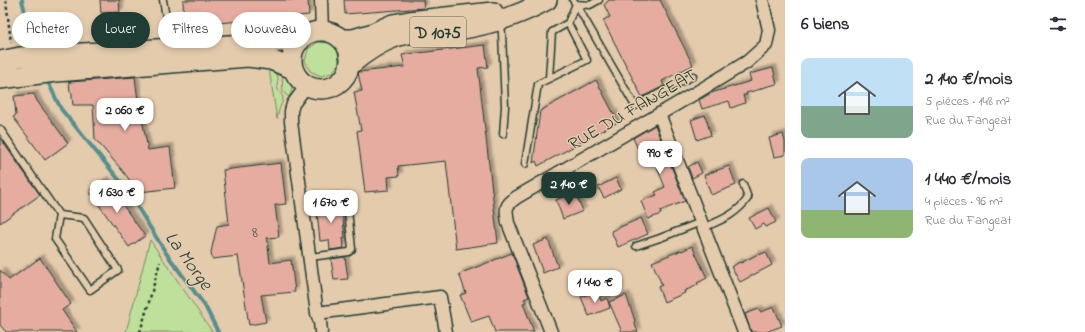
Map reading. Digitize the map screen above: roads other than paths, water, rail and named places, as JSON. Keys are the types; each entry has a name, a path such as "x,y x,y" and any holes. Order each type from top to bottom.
{"main road":[{"name":"D 1075","path":"349,66 359,57 379,44 396,37 457,30 487,24 499,16 506,8 524,0"},
{"name":"D 1075","path":"341,39 353,39 373,33 393,24 409,21 489,13 510,18 547,0"},
{"path":"295,48 292,59 293,68 299,78 307,85 320,89 333,86 344,78 349,66 350,56 347,47 341,39 332,33 322,31 311,33"},
{"path":"11,56 171,48"},
{"path":"0,79 56,72 248,57 271,60 293,68"}],"street":[{"path":"321,0 322,31"},
{"name":"RUE DU FANGEAT","path":"551,332 508,223 506,209 510,202 517,196 747,62 766,45 769,30 762,0"},
{"path":"307,85 293,104 291,111 291,122 317,313 321,332"},
{"path":"660,114 744,332"},
{"path":"317,313 440,297 446,332"}],"lane":[{"path":"163,0 165,12"},
{"path":"574,2 590,5 599,0"},
{"path":"525,164 538,84 587,60 568,23 574,2"},
{"path":"574,2 634,106 692,76"},
{"path":"499,16 502,33 505,106 503,134"},
{"path":"549,78 552,32 568,23"},
{"path":"0,129 59,215 54,239 90,290 118,270 84,218 59,215"},
{"path":"636,246 726,219 742,207 748,198 743,184"},
{"path":"301,200 339,196 347,200 352,249 349,252 310,257"}],"waterway":[{"name":"La Morge","path":"22,0 34,50"},
{"name":"La Morge","path":"46,78 61,109 125,187 166,253 205,306 218,332"}]}
